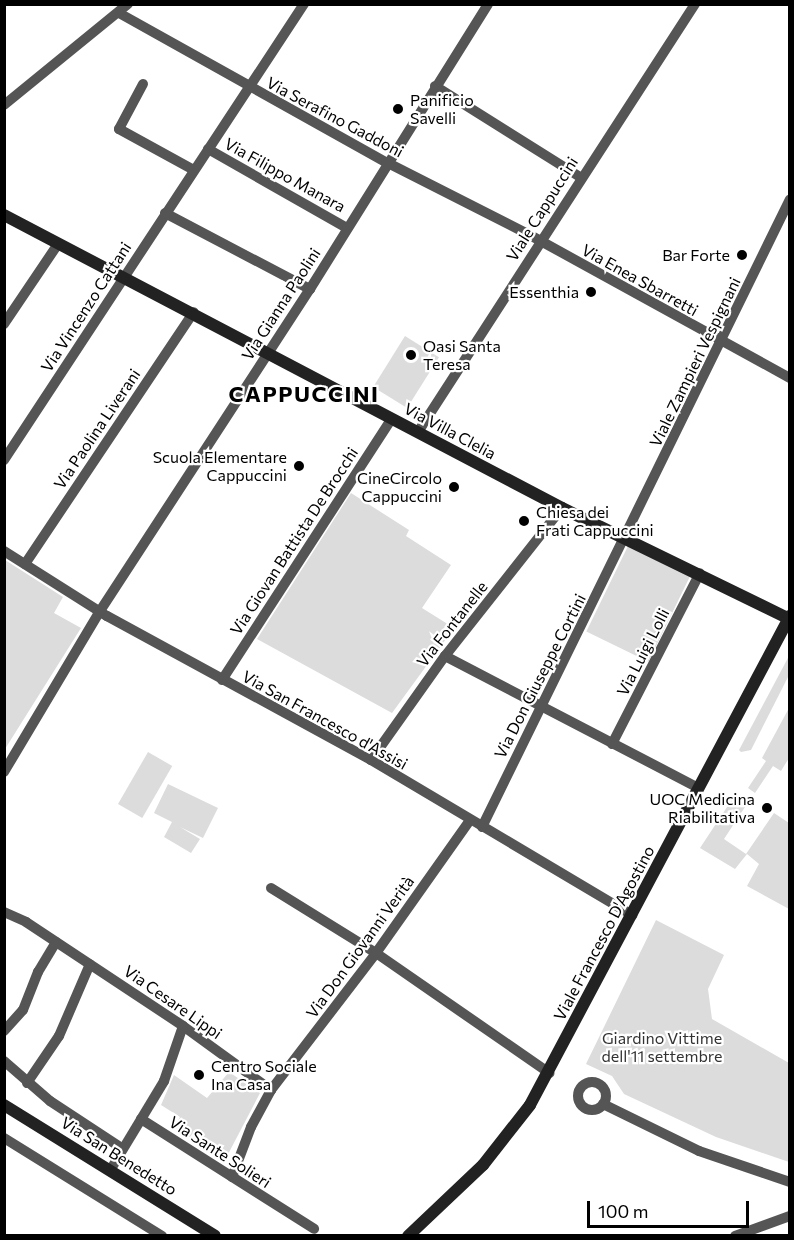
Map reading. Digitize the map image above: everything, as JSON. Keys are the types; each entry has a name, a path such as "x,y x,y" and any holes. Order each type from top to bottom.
{"street":[{"path":"4,105 128,4"},
{"name":"Via Vincenzo Cattani","path":"4,460 304,4"},
{"name":"Via Gianna Paolini","path":"4,772 100,611 310,289 386,162 488,4"},
{"name":"Viale Cappuccini","path":"418,432 580,177 695,4"},
{"name":"Via Serafino Gaddoni","path":"119,13 386,162 540,241"},
{"path":"143,84 119,129 194,170"},
{"path":"435,86 580,177"},
{"name":"Via Filippo Manara","path":"208,149 347,228"},
{"name":"Viale Zampieri Vespignani","path":"626,538 789,199"},
{"path":"165,213 310,289"},
{"name":"Via Villa Clelia","path":"4,215 194,312 562,508 789,618"},
{"name":"Via Enea Sbarretti","path":"540,241 789,378"},
{"path":"4,324 58,244"},
{"name":"Via Paolina Liverani","path":"24,564 194,312"},
{"name":"Via Giovan Battista De Brocchi","path":"222,680 392,418"},
{"name":"Via Fontanelle","path":"371,760 445,656 562,508"},
{"name":"Via Don Giuseppe Cortini","path":"482,827 626,538"},
{"name":"Via San Francesco d'Assisi","path":"4,551 100,611 371,760 632,915"},
{"name":"Via Luigi Lolli","path":"612,744 700,573"},
{"name":"Viale Francesco D'Agostino","path":"408,1236 489,1158 549,1073 789,618"},
{"path":"445,656 699,788"},
{"name":"Via Don Giovanni Verità","path":"271,1090 376,953 470,820"},
{"path":"271,888 376,953 549,1073"},
{"name":"Via Cesare Lippi","path":"4,912 90,964 183,1026 271,1090"},
{"path":"4,1031 24,1010 38,972 56,942"},
{"path":"27,1083 59,1036 90,964"},
{"path":"111,1169 164,1081 183,1026"},
{"path":"4,1061 27,1083 123,1149"},
{"path":"232,1177 251,1126 271,1090"},
{"path":"603,1104 699,1151 789,1182"},
{"name":"Via San Benedetto","path":"4,1105 111,1169 215,1236"},
{"name":"Via Sante Solieri","path":"141,1119 314,1229"},
{"path":"4,1138 162,1236"},
{"path":"735,1236 789,1216"}],"green space":[{"path":"405,336 439,357 407,408 373,387"},
{"path":"351,493 409,530 406,536 451,565 422,608 454,628 392,713 257,639"},
{"path":"628,546 690,576 648,662 586,631"},
{"path":"5,560 63,597 54,613 81,628 5,749"},
{"path":"789,656 789,675 751,750 741,752 739,750"},
{"path":"789,708 789,758 781,771 773,766 755,793 748,788 766,761 762,758"},
{"path":"148,752 172,766 142,818 118,804"},
{"path":"168,784 218,808 203,838 180,827 200,839 191,853 164,837 172,822 154,813"},
{"path":"735,795 747,804 724,839 746,854 774,813 789,823 789,909 747,886 759,864 747,854 735,869 700,848"},
{"name":"Giardino Vittime dell'11 settembre","path":"656,920 724,955 708,989 712,1019 789,1063 789,1162 716,1137 624,1094 612,1076 586,1064"},
{"path":"229,1072 260,1093 225,1160 174,1127 180,1117 161,1105 174,1075 207,1098"}],"place":[{"name":"Panificio Savelli","path":"398,109"},
{"name":"Bar Forte","path":"742,255"},
{"name":"Essenthia","path":"591,292"},
{"name":"Oasi Santa Teresa","path":"411,355"},
{"name":"Scuola Elementare Cappuccini","path":"299,466"},
{"name":"CineCircolo Cappuccini","path":"454,487"},
{"name":"Chiesa dei Frati Cappuccini","path":"524,521"},
{"name":"UOC Medicina Riabilitativa","path":"767,808"},
{"name":"Centro Sociale Ina Casa","path":"199,1075"}],"district":[{"name":"CAPPUCCINI","path":"304,394"}]}
